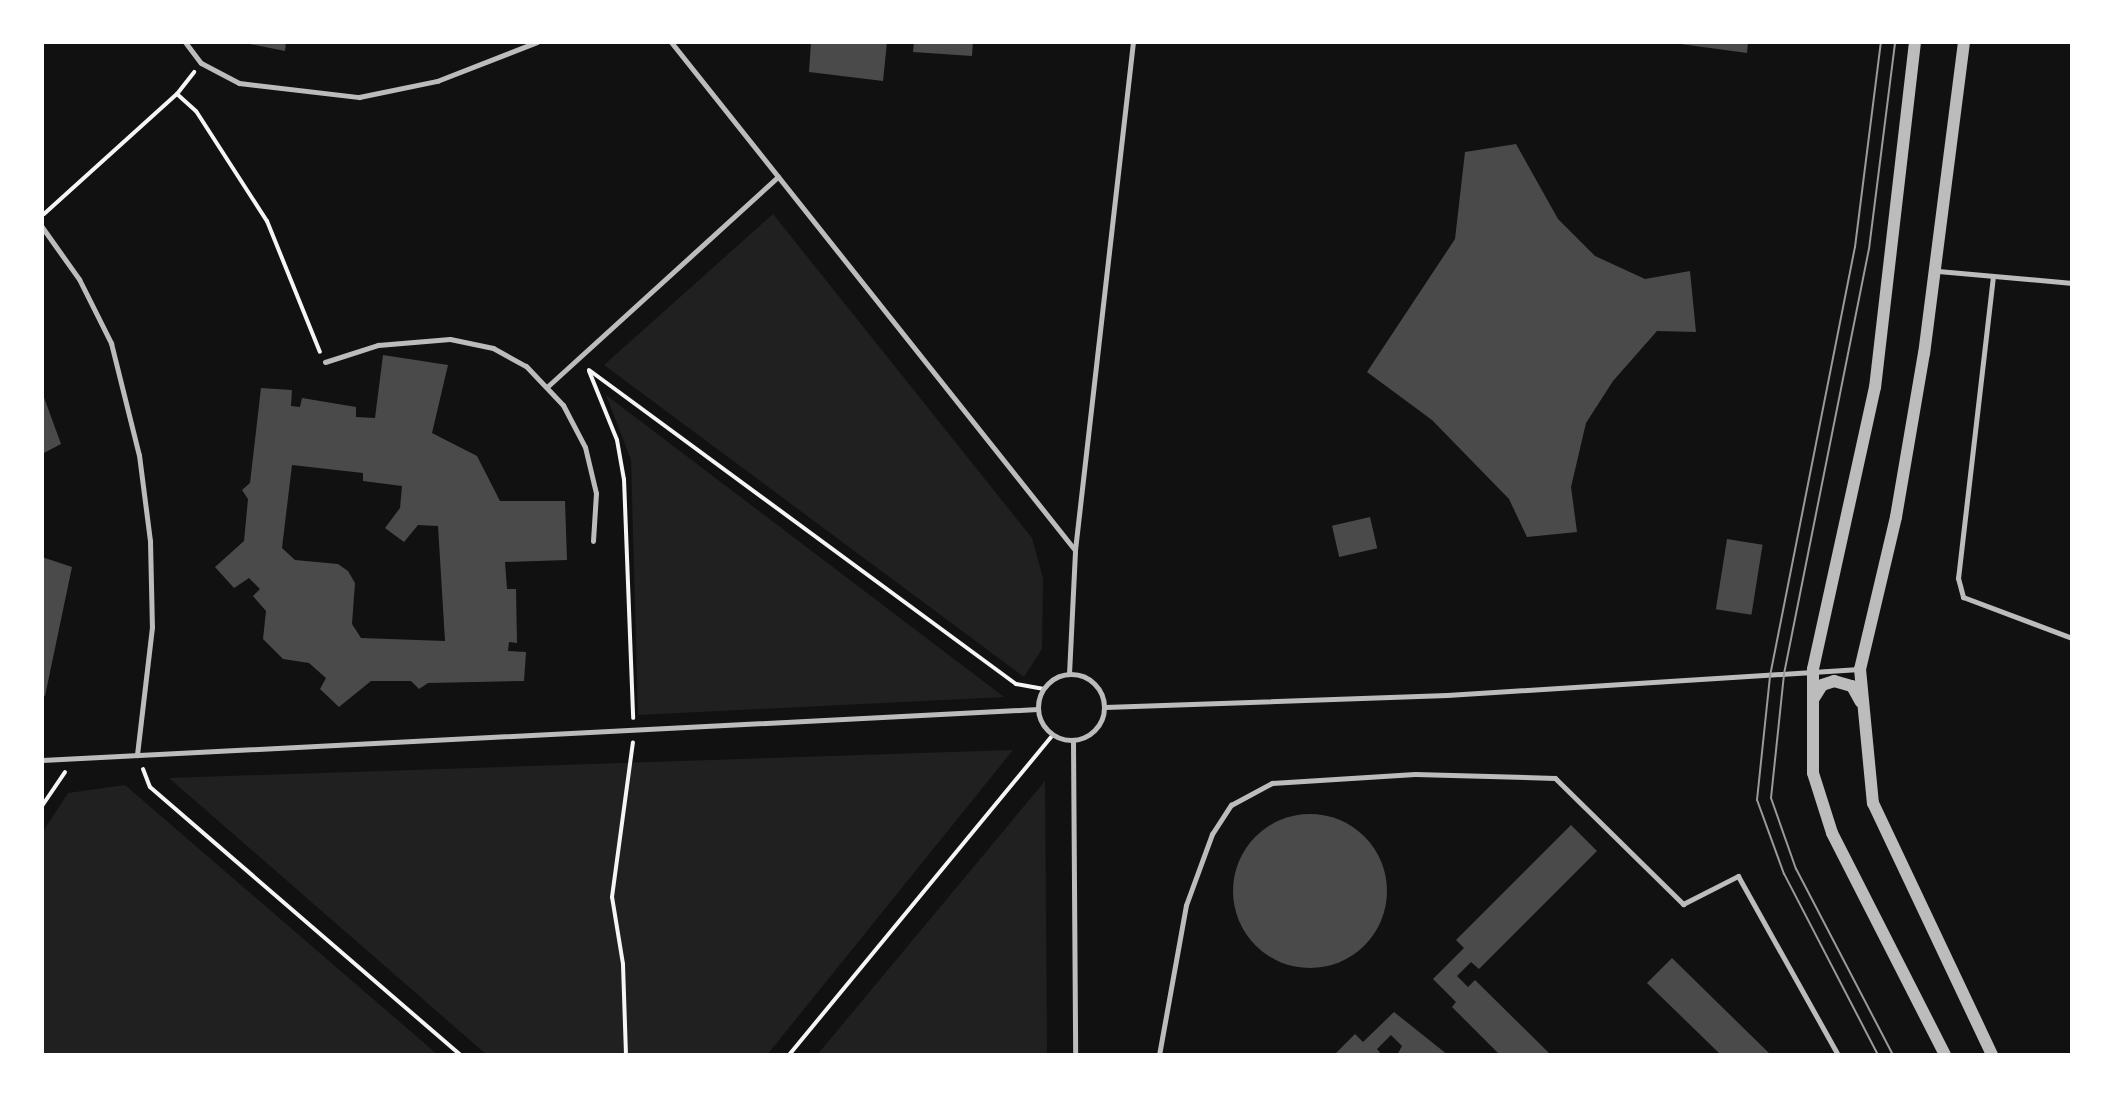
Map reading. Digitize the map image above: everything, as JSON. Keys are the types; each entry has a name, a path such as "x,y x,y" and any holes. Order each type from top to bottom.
{"street":[{"path":"1915,42 1875,387 1813,669 1813,773 1824,814 1945,1055"},
{"path":"1964,42 1936,270 1896,517 1860,669 1873,803 1992,1055"},
{"path":"1813,700 1822,685 1834,681 1852,686 1862,705"}],"lane":[{"path":"185,42 201,63 260,87 371,96 437,81 537,42"},
{"path":"671,42 1075,550"},
{"path":"1069,674 1075,550 1133,42"},
{"path":"548,386 578,362 778,177"},
{"path":"42,227 79,279 111,343 139,455 150,541 152,627 137,755"},
{"path":"1936,270 2072,283"},
{"path":"1993,276 1958,578 1963,597 2072,638"},
{"path":"325,362 378,345 461,340 513,357 548,386 576,425 589,458 596,493 593,541"},
{"path":"1105,707 1447,695 1770,676 1813,669 1860,669"},
{"path":"1069,674 1098,687 1105,707 1092,734 1073,741 1053,735 1038,709 1043,689 1069,674"},
{"path":"42,760 1038,709"},
{"path":"1073,741 1075,1055"},
{"path":"1159,1055 1186,905 1212,834 1231,805 1272,783 1429,774 1555,778 1683,904 1738,876 1838,1055"}],"path":[{"path":"42,215 177,94 201,63"},
{"path":"177,94 196,111 267,221 325,362"},
{"path":"578,362 1016,684 1043,689"},
{"path":"589,371 617,440 624,479 632,772 612,897 623,964 626,1055"},
{"path":"789,1055 1053,735"},
{"path":"137,755 150,787 461,1055"},
{"path":"42,806 74,758"}],"shaded area":[{"path":"773,214 1032,538 1043,578 1042,649 1024,677 604,365"},
{"path":"606,395 1004,697 638,715 631,460"},
{"path":"1013,750 767,1055 487,1055 169,778"},
{"path":"1045,781 1047,1055 817,1055"},
{"path":"125,785 438,1055 42,1055 42,833 68,793"}],"building":[{"path":"240,42 286,42 285,51"},
{"path":"811,42 887,42 883,81 809,72"},
{"path":"914,42 973,42 972,56 913,52"},
{"path":"1666,42 1748,42 1747,53"},
{"path":"1516,144 1558,219 1595,256 1645,279 1690,271 1696,332 1657,331 1613,381 1586,423 1571,487 1577,532 1527,537 1509,499 1432,420 1367,372 1455,239 1465,152"},
{"path":"383,355 448,365 432,433 477,456 500,501 565,501 567,560 505,562 507,589 516,589 517,643 509,642 508,651 526,652 524,681 428,683 419,689 411,681 371,681 339,707 320,689 326,678 309,663 283,659 263,639 266,611 253,596 260,589 249,578 234,588 215,567 244,541 248,499 242,490 250,483 261,388 292,390 291,406 300,407 302,398 356,407 356,417 375,418","holes":["292,465 363,473 363,481 402,486 400,508 385,528 404,542 418,525 438,526 445,641 361,638 352,624 355,583 348,571 338,564 295,560 282,548"]},
{"path":"42,392 61,444 42,454"},
{"path":"1370,517 1377,548 1339,557 1332,526"},
{"path":"1727,539 1763,545 1751,615 1716,609"},
{"path":"42,557 72,567 45,696 42,695"},
{"path":"1310,814 1340,819 1365,836 1382,861 1387,891 1382,921 1365,946 1340,963 1310,968 1280,963 1255,946 1238,921 1233,891 1238,861 1255,836 1280,819"},
{"path":"1571,825 1597,851 1479,969 1471,962 1457,976 1468,987 1475,980 1551,1055 1500,1055 1452,1007 1456,1002 1433,979 1464,948 1456,940"},
{"path":"1672,958 1771,1055 1721,1055 1647,983"},
{"path":"1394,1012 1448,1055 1397,1055 1402,1046 1391,1035 1377,1049 1382,1055 1334,1055 1355,1034 1363,1042"}],"tram line":[{"path":"1878,1055 1784,874 1757,800 1770,676 1855,247 1881,42"},
{"path":"1893,1055 1796,869 1771,798 1784,674 1869,249 1895,42"}]}
